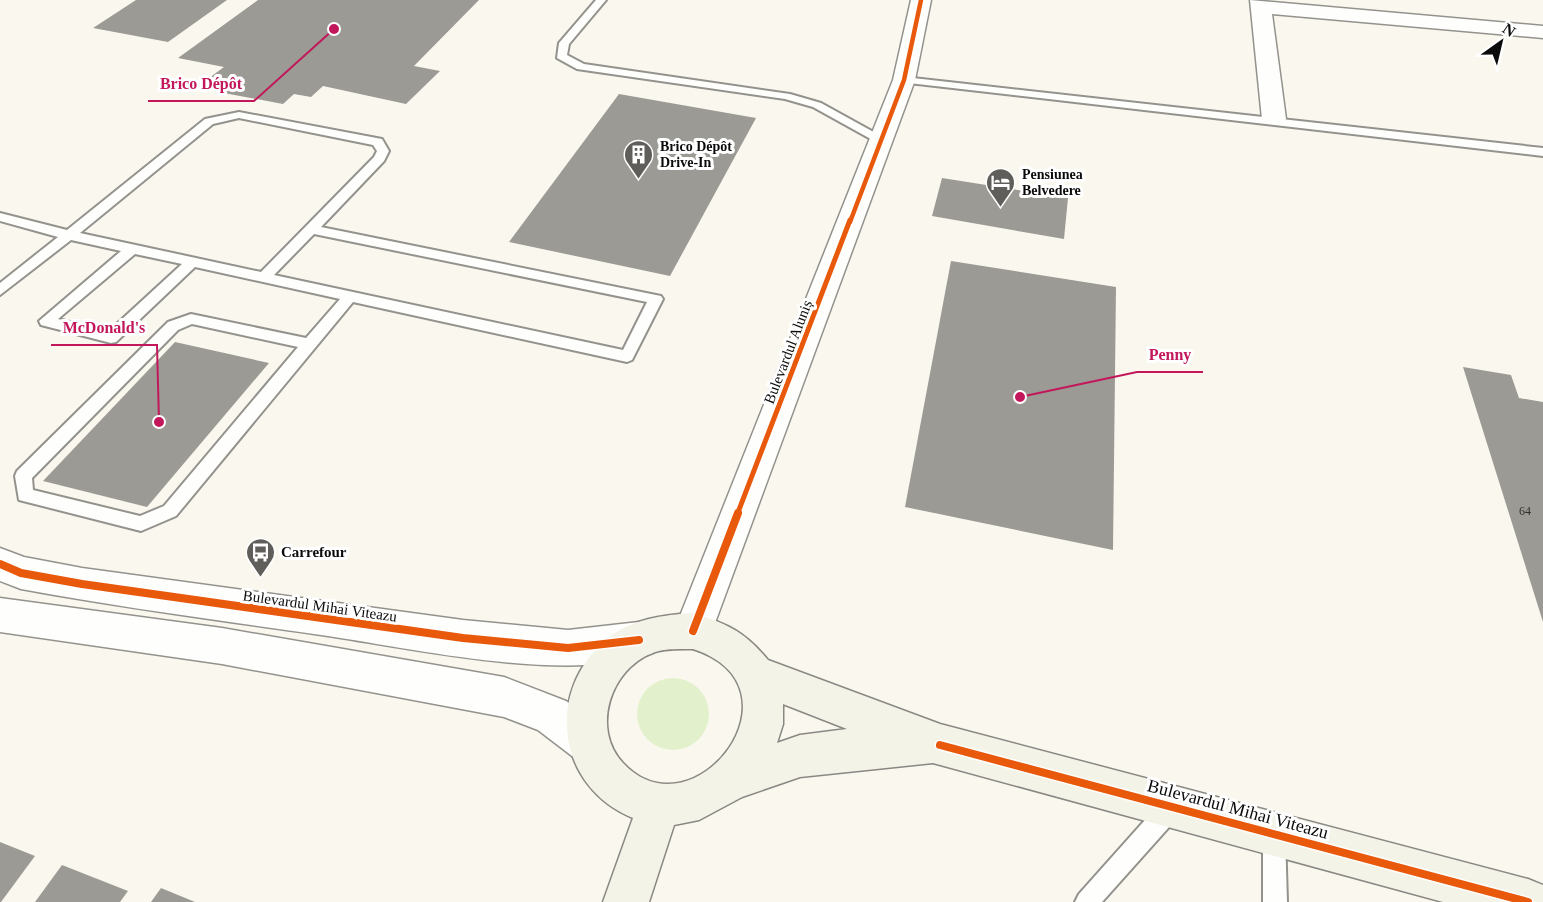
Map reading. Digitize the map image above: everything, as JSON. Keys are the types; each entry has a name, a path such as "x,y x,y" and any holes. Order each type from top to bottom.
{"main road":[{"name":"Bulevardul Mihai Viteazu","path":"735,778 753,754 762,727 762,699 754,674 738,653 717,639 693,631 666,632 639,640 618,653 602,671 591,693 586,717 587,741 596,764 612,784 634,798 659,805 686,803 712,794 735,778 800,756 866,748 940,745"},
{"name":"Bulevardul Mihai Viteazu","path":"754,674 940,745 1528,902"},
{"path":"626,902 659,805"}],"street":[{"name":"Bulevardul Aluniș","path":"693,631 904,80 921,0"},
{"path":"1274,120 1260,4 1543,32"},
{"name":"Bulevardul Mihai Viteazu","path":"0,564 21,573 82,584 463,638 568,648 639,640"},
{"name":"Bulevardul Mihai Viteazu","path":"0,615 222,646 504,697 552,715 587,741"}],"lane":[{"path":"601,0 564,43 561,56 581,67 786,96 825,108 882,140"},
{"path":"904,80 1543,152"},
{"path":"0,290 209,121 239,115 378,142 383,151 380,158 263,278"},
{"path":"0,217 132,249 627,356 656,299 311,228"},
{"path":"132,249 45,321 111,338 192,262"},
{"path":"309,344 191,319 173,326 23,476 25,495 141,524 170,512 350,297"},
{"path":"1087,902 1172,807"},
{"path":"1274,833 1275,902"}],"green space":[{"path":"680,678 699,688 707,700 709,714 707,728 699,740 687,748 666,750 647,740 639,728 637,707 647,688 659,680"}],"building":[{"path":"136,0 227,0 168,42 93,28"},
{"path":"258,0 479,0 414,66 440,71 406,104 323,86 311,97 294,94 283,104 213,91 226,81 209,78 224,67 178,58"},
{"name":"Brico Dépôt Drive-In","path":"619,94 756,118 670,276 509,242"},
{"name":"Pensiunea Belvedere","path":"942,178 1068,198 1064,239 932,216"},
{"path":"951,261 1116,287 1113,550 905,507"},
{"path":"175,342 269,363 147,507 43,481"},
{"path":"1463,367 1511,375 1519,398 1543,402 1543,622"},
{"path":"0,842 35,856 1,902 0,902"},
{"path":"62,865 128,891 120,902 35,902"},
{"path":"161,888 195,902 151,902"}],"cycle path":[{"path":"693,631 904,80 921,0"},
{"path":"0,564 21,573 82,584 463,638 568,648 639,640"},
{"path":"940,745 1528,902"}],"place":[{"name":"Brico Dépôt","path":"334,29"},
{"name":"Brico Dépôt Drive-In","path":"639,180"},
{"name":"Pensiunea Belvedere","path":"1001,208"},
{"name":"Penny","path":"1020,397"},
{"name":"McDonald's","path":"159,422"},
{"name":"Carrefour","path":"260,578"}]}
